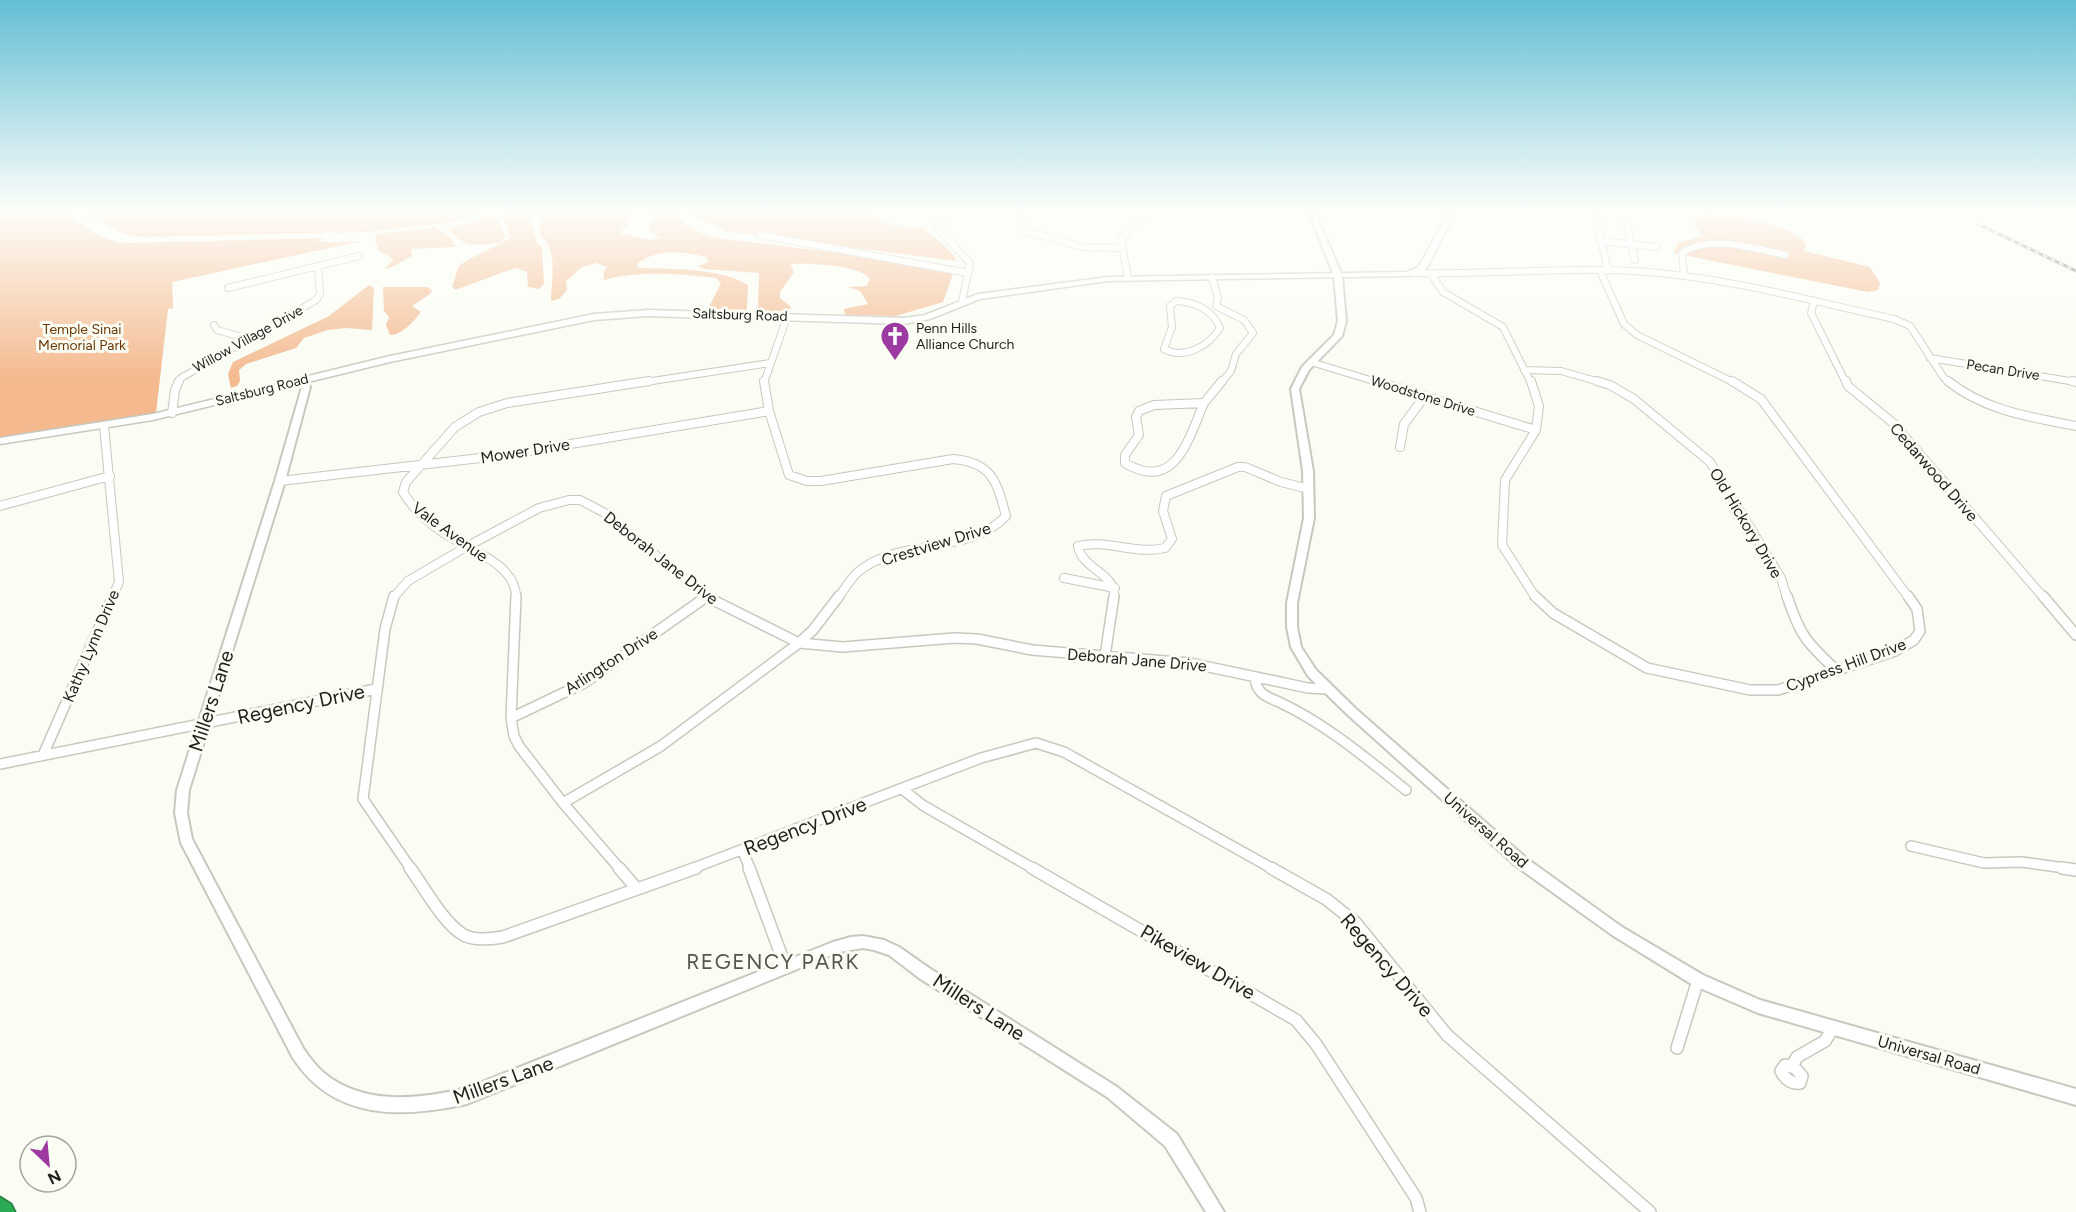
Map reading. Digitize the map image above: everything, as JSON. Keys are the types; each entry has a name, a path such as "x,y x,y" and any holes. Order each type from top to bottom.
{"main road":[{"path":"1413,273 1419,269"},
{"name":"Saltsburg Road","path":"0,441 104,426 172,412 304,379 508,333 594,317 648,313 912,320 935,315 962,302 1015,291 1128,278 1413,273"}],"street":[{"path":"228,288 308,269"},
{"name":"Willow Village Drive","path":"172,412 175,390 181,378 316,300 320,294 318,269"},
{"path":"944,269 968,273"},
{"path":"962,302 969,269"},
{"path":"1126,269 1128,278"},
{"name":"Universal Road","path":"1335,269 1342,309 1341,329 1332,342 1311,362 1296,383 1295,399 1309,489 1309,518 1292,603 1292,627 1296,647 1326,689 1521,862 1617,931 1698,980 1758,1006 2076,1097"},
{"path":"1683,269 1684,275"},
{"path":"1413,273 1604,271 1684,275 1814,302 1910,326 1951,386 1978,402 2010,413 2076,426"},
{"name":"Cypress Hill Drive","path":"1431,274 1445,294 1503,327 1534,388 1539,406 1536,430 1505,480 1502,545 1505,553 1543,605 1630,660 1668,674 1750,690 1778,690 1895,651 1914,640 1920,631 1917,609 1761,399 1739,385 1637,335 1624,324 1604,271"},
{"path":"1212,277 1218,298 1216,305"},
{"path":"1202,307 1218,322 1219,332 1186,354 1173,354 1166,351 1164,346 1173,320 1171,304 1184,301 1202,307 1216,305 1228,314 1247,322 1253,333 1236,354 1234,365 1223,383 1204,403 1184,448 1168,468 1148,473 1135,470 1128,465 1124,458 1139,435 1136,417 1139,411 1154,405 1204,403"},
{"name":"Cedarwood Drive","path":"1814,302 1810,313 1848,386 1893,423 2076,635"},
{"name":"Crestview Drive","path":"563,803 660,746 799,643 813,630 857,573 864,568 898,553 993,528 1006,516 1000,495 987,470 975,460 953,459 821,481 797,479 789,475 769,411 764,381 787,317"},
{"path":"214,324 217,330 249,339"},
{"name":"Pecan Drive","path":"1930,358 2076,382"},
{"name":"Woodstone Drive","path":"1311,362 1536,430"},
{"name":"Vale Avenue","path":"637,889 563,803 519,746 514,736 511,718 516,587 506,570 466,547 413,509 404,492 406,482 464,419 495,405 770,363"},
{"name":"Old Hickory Drive","path":"1524,370 1561,371 1610,385 1634,399 1710,462 1781,578 1796,624 1808,644 1837,671"},
{"name":"Millers Lane","path":"304,379 306,387 280,482 183,790 181,813 186,838 298,1053 318,1078 340,1092 379,1105 435,1103 467,1096 854,942 874,942 888,947 1112,1092 1171,1140 1216,1212"},
{"path":"1400,447 1404,424 1425,396"},
{"path":"1187,404 1200,412"},
{"name":"Mower Drive","path":"280,482 498,456 769,411"},
{"name":"Kathy Lynn Drive","path":"43,756 118,582 104,426"},
{"path":"1115,588 1083,561 1078,546 1092,544 1136,551 1165,548 1172,539 1163,511 1167,496 1174,492 1238,466 1293,486 1309,489"},
{"path":"0,506 110,476"},
{"name":"Deborah Jane Drive","path":"376,689 385,629 393,598 408,581 540,508 556,502 580,500 603,512 706,597 799,643 843,647 954,638 978,639 1032,650 1190,663 1308,688 1326,689"},
{"path":"1064,578 1115,588"},
{"path":"1105,656 1115,588"},
{"name":"Arlington Drive","path":"511,718 584,683 706,597"},
{"path":"1255,677 1255,686 1259,693 1295,709 1353,748 1406,790"},
{"name":"Regency Drive","path":"0,764 376,689 363,799 447,920 463,935 488,939 503,937 743,851 981,758 1036,743 1064,752 1326,899 1355,922 1447,1035 1650,1212"},
{"name":"Pikeview Drive","path":"902,789 924,806 1296,1020 1316,1044 1416,1198 1420,1212"},
{"path":"1911,846 1984,863 2022,862 2076,870"},
{"path":"743,851 786,968"},
{"path":"1677,1048 1698,980"},
{"path":"1792,1066 1797,1057 1825,1041 1833,1028"}],"green space":[{"name":"Temple Sinai Memorial Park","path":"0,269 234,269 172,282 173,308 168,309 156,413 0,438"},
{"path":"458,269 513,269 455,290 452,286"},
{"path":"517,269 543,269 544,284 539,289 528,287 527,272"},
{"path":"553,269 580,269 566,281 567,290 559,299 551,301"},
{"path":"606,269 680,269 724,275 748,285 747,308 744,313 689,312 706,309 710,305 721,283 716,278 646,274 604,280"},
{"path":"704,269 792,269 794,272 780,292 780,298 791,307 789,310 758,313 759,273"},
{"path":"847,269 944,269 953,274 943,302 896,316 845,315 844,309 868,304 860,291 848,287 867,286 870,279 865,274"},
{"path":"1751,269 1871,269 1880,283 1878,290 1868,292"},
{"path":"369,285 374,288 372,330 346,328 328,330 304,338 296,348 246,364 239,370 240,381 237,386 231,388 228,374 233,362 329,316"},
{"path":"383,287 427,287 432,290 430,294 412,306 421,312 415,319 403,330 390,335 386,325 389,317 384,311"}],"railway":[{"path":"2071,269 2076,271"}],"place":[{"name":"Penn Hills Alliance Church","path":"895,362"}],"district":[{"name":"REGENCY PARK","path":"773,961"}]}
